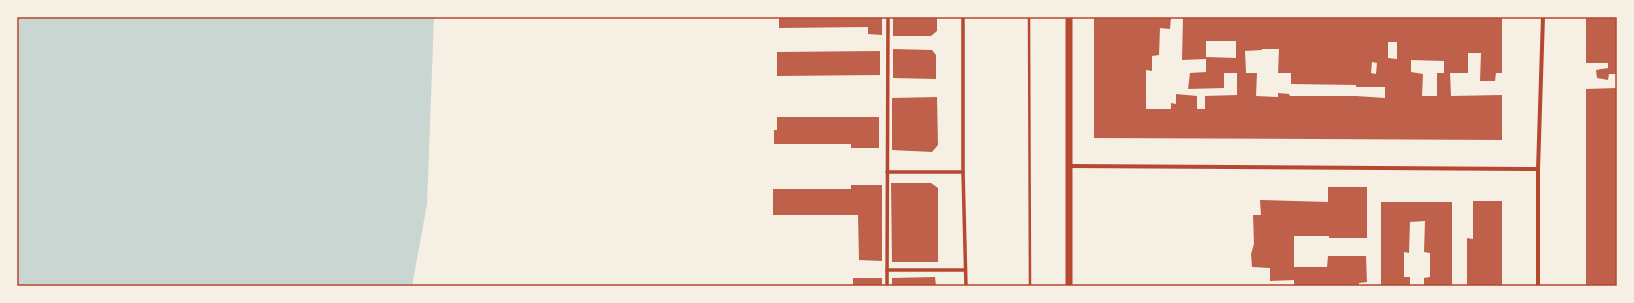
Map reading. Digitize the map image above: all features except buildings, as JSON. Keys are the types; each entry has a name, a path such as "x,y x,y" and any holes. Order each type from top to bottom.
{"street":[{"path":"888,17 888,286"},
{"path":"963,17 963,172 966,286"},
{"path":"1069,17 1069,286"},
{"path":"1538,286 1538,169 1543,17"},
{"path":"1068,166 1538,169"},
{"path":"887,172 963,172"},
{"path":"887,270 965,270"}],"path":[{"path":"1029,17 1030,286"}],"shaded area":[{"path":"17,17 434,17 427,204 412,286 17,286"}]}
